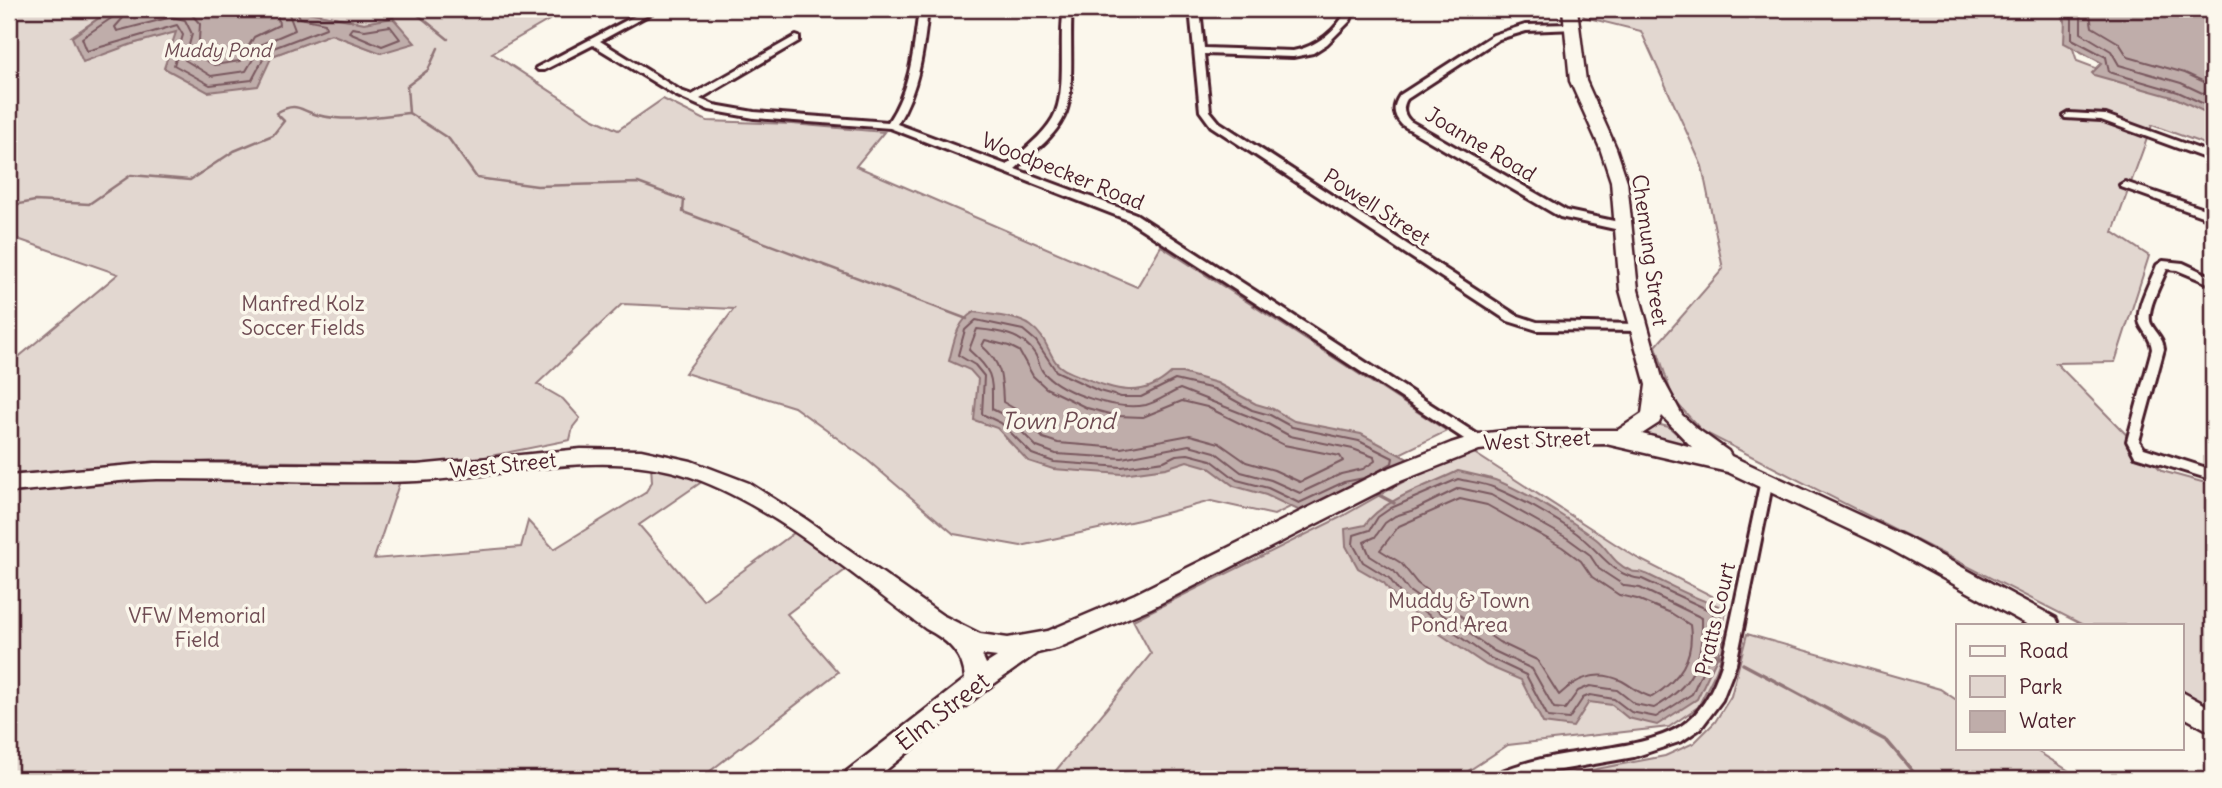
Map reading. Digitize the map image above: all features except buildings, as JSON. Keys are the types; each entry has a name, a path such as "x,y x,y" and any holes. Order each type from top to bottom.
{"street":[{"path":"541,68 654,9"},
{"path":"891,125 902,109 914,75 924,9"},
{"path":"1009,169 1062,111 1064,30 1069,9"},
{"name":"Powell Street","path":"1195,9 1205,111 1211,121 1512,318 1537,326 1637,328"},
{"path":"1200,51 1306,52 1324,42 1347,19 1351,9"},
{"name":"Chemung Street","path":"1571,18 1578,81 1615,166 1620,189 1629,290 1652,378 1663,403 1682,427 1733,465"},
{"name":"Joanne Road","path":"1571,18 1525,28 1486,41 1403,97 1398,113 1406,123 1553,209 1585,221 1624,227"},
{"path":"691,100 796,39"},
{"name":"Woodpecker Road","path":"593,41 691,100 712,108 739,114 891,125 1141,222 1479,442"},
{"path":"2069,116 2100,116 2213,158"},
{"path":"2125,185 2213,216"},
{"path":"2213,281 2172,264 2163,265 2144,314 2158,345 2133,446 2145,454 2213,475"},
{"name":"Chemung Street","path":"1622,438 1652,418 1652,378"},
{"name":"West Street","path":"9,484 154,471 417,473 563,459 641,458 691,468 742,489 797,524 918,613 949,631 987,646 1009,649 1050,641 1143,601 1391,476 1479,442 1558,435 1622,438 1733,465 1898,542 2046,624"},
{"name":"Pratts Court","path":"1500,779 1533,768 1637,748 1679,735 1704,713 1720,691 1729,664 1766,480"},
{"name":"West Street","path":"949,631 972,657 976,669 976,684"},
{"name":"Elm Street","path":"856,779 976,684 1032,646"},
{"path":"2184,704 2213,722"}],"green space":[{"name":"Manfred Kolz Soccer Fields","path":"9,9 112,9 72,36 132,44 177,31 272,56 331,34 381,53 393,18 364,23 292,9 568,9 492,53 592,118 618,130 663,99 707,121 792,124 884,132 856,166 1137,287 1161,246 1447,431 1274,515 1211,501 1021,546 954,534 866,459 794,407 685,373 734,309 622,304 537,384 563,399 580,418 573,427 570,440 450,464 217,461 9,474 9,365 118,274 9,236"},
{"path":"1581,9 2060,9 2077,61 2213,112 2213,147 2152,125 2113,232 2149,256 2115,362 2056,363 2162,471 2213,485 2213,709 2184,692 2184,624 2081,624 1702,431 1673,399 1656,346 1723,269 1702,166 1641,31 1584,17"},
{"path":"1656,424 1669,427 1690,446 1643,435 1642,433"},
{"name":"Muddy & Town Pond Area","path":"1471,451 1637,558 1726,603 1722,653 1698,707 1669,727 1508,745 1456,779 1049,779 1151,654 1133,620 1339,518 1428,468"},
{"name":"VFW Memorial Field","path":"651,465 706,479 639,525 703,600 798,530 848,568 787,614 838,672 700,779 9,779 9,487 183,475 401,478 374,559 521,547 528,521 554,549 645,493 652,482"},
{"path":"1747,634 1940,689 1956,700 1956,750 2035,750 2082,779 1544,779 1665,756 1694,743 1715,722 1731,696"}],"water":[{"name":"Muddy Pond","path":"112,9 292,9 364,23 393,18 415,43 381,53 331,34 272,56 258,86 208,92 164,68 176,32 83,62 72,37"},
{"path":"2058,9 2213,9 2213,116 2176,98 2094,75 2092,73 2102,63 2064,43 2065,20"},
{"name":"Town Pond","path":"974,312 1011,318 1031,326 1040,334 1060,367 1094,382 1117,389 1139,390 1150,387 1171,373 1182,373 1217,383 1294,421 1361,434 1408,459 1401,466 1368,484 1346,489 1300,511 1266,495 1234,486 1208,467 1187,461 1166,468 1122,474 1053,469 1028,461 997,428 974,420 978,379 970,370 949,361 959,327"},
{"path":"1458,471 1495,480 1519,491 1596,539 1625,568 1644,573 1691,596 1719,606 1719,653 1697,699 1657,725 1628,718 1612,705 1589,702 1573,727 1543,723 1521,680 1486,665 1440,634 1398,602 1384,583 1358,568 1346,546 1345,529 1365,525 1372,516 1394,501"}],"waterway":[{"path":"411,9 448,39"},
{"path":"409,113 407,86 428,70 438,48"},
{"path":"9,206 35,201 89,204 131,175 190,180 234,151 273,135 284,121 276,113 290,107 322,116 344,118 409,113"},
{"path":"409,113 449,139 477,178 537,186 638,183 684,200 683,212 967,319"},
{"path":"1377,494 1394,503"},
{"path":"1714,654 1722,657"},
{"path":"1743,664 1887,741 1919,779"}]}
